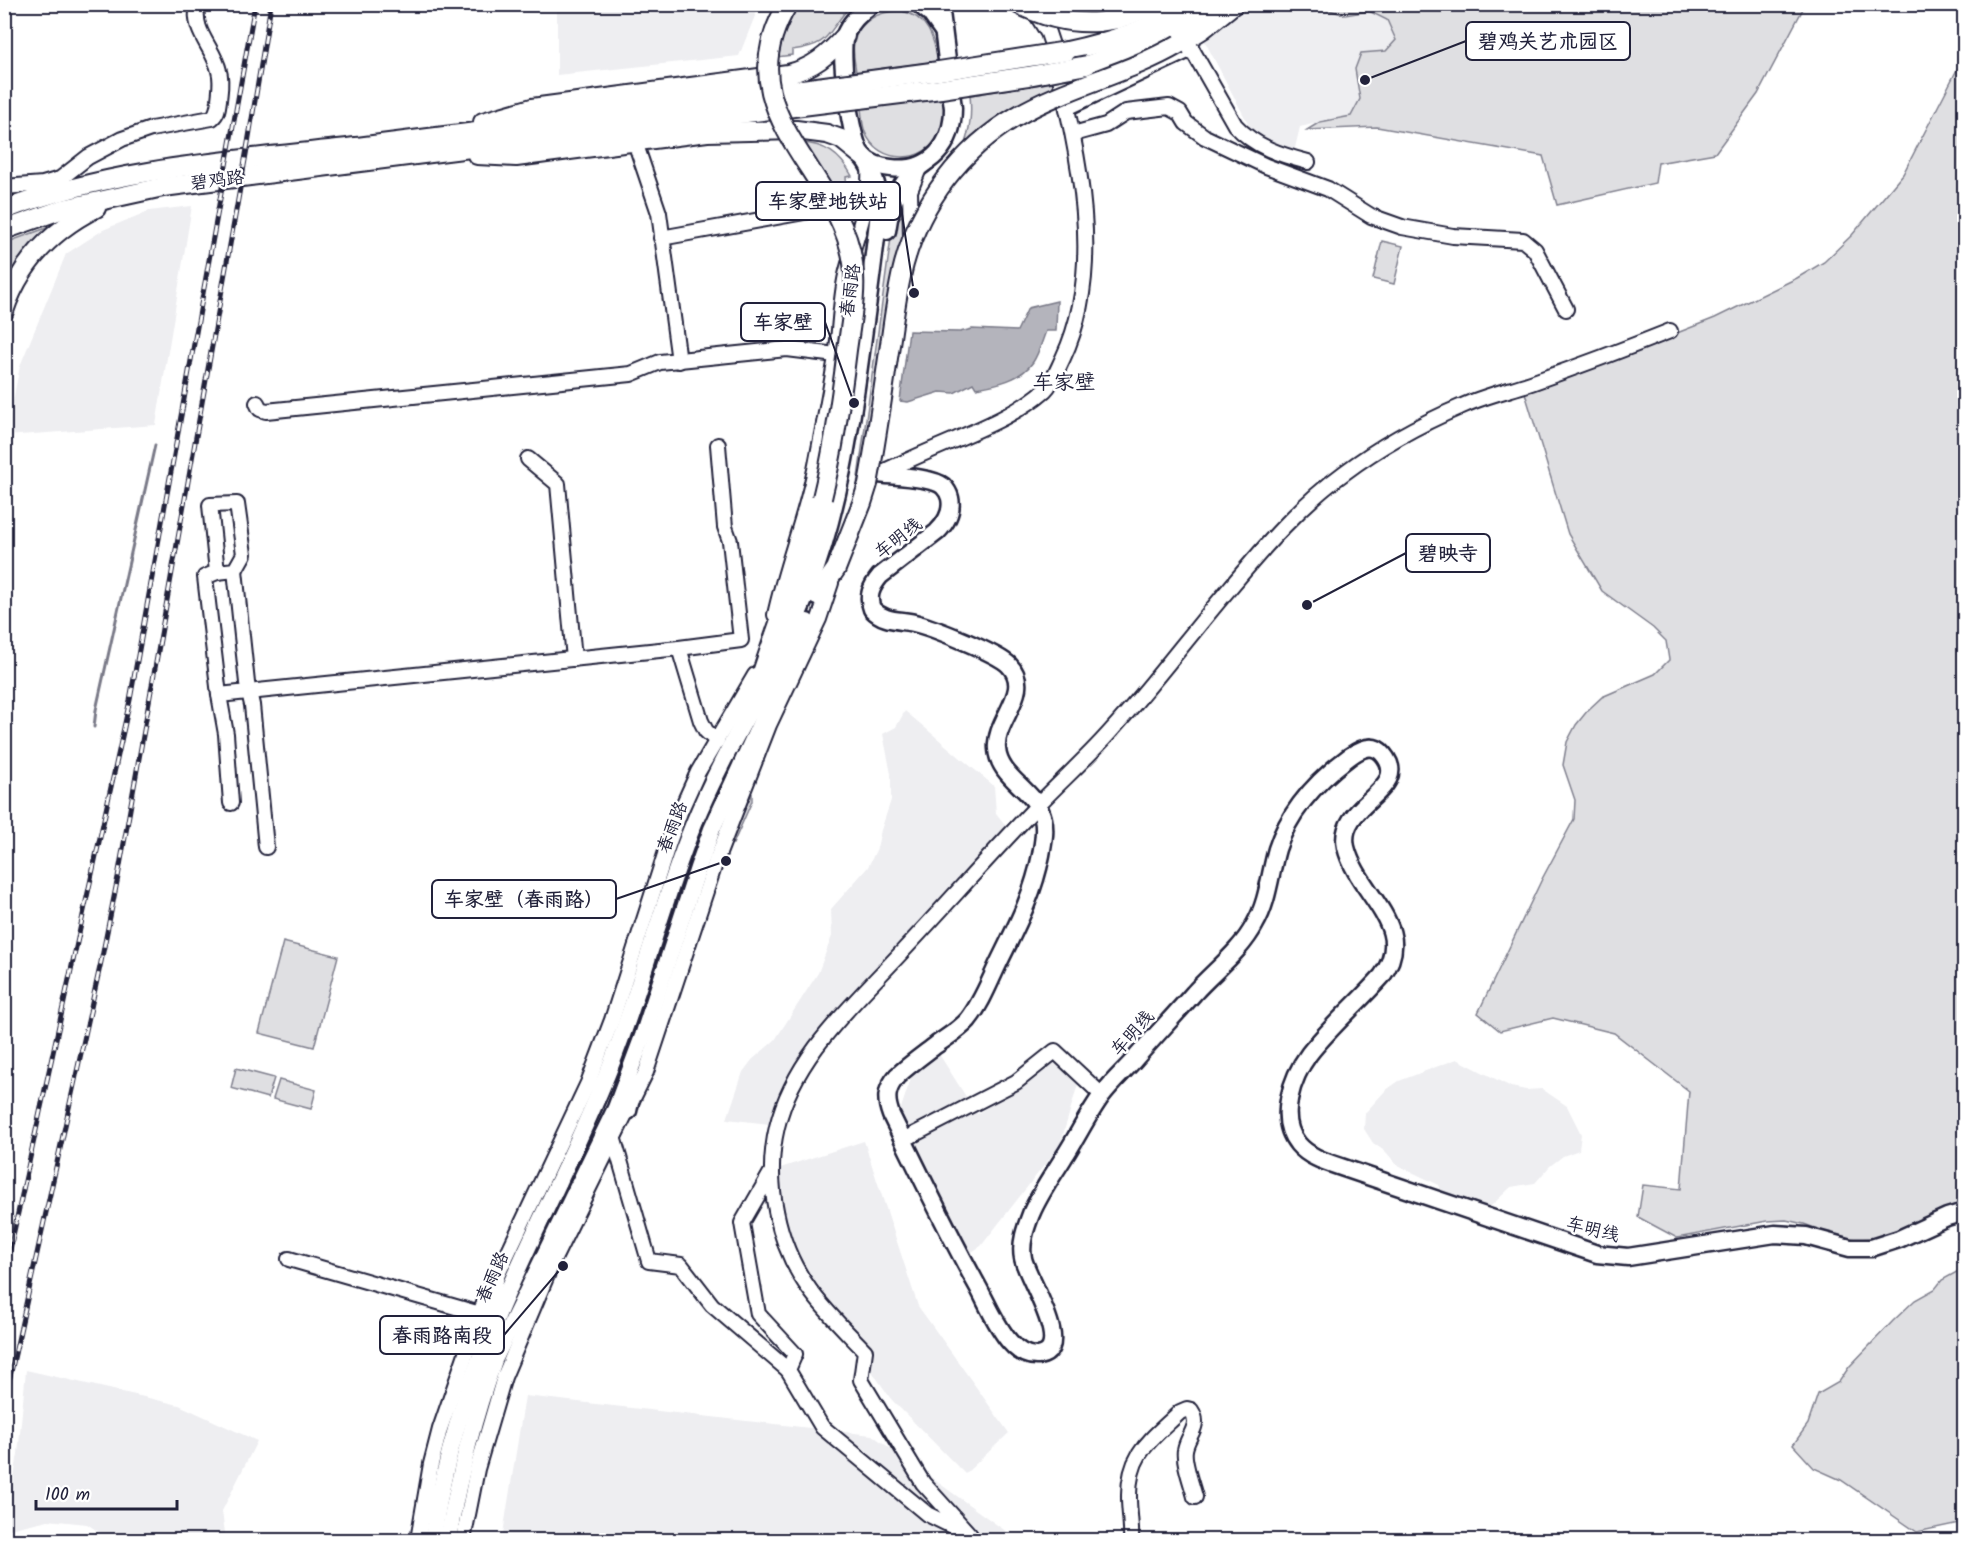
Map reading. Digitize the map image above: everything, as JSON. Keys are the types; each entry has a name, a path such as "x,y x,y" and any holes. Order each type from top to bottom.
{"highway":[{"path":"750,711 765,658 795,580 822,498 838,422 854,278 850,250 842,223 829,198 785,131 772,100 769,56 777,25 788,4"},
{"path":"1018,4 1050,18 1078,23 1128,16 1160,4"},
{"path":"940,80 1119,39 1147,28 1191,4"},
{"path":"432,145 940,80 1028,76 1087,64 1145,44 1214,4"},
{"path":"817,596 836,569 873,479 902,273 915,231 939,188 973,149 994,131 1019,115 1053,98 1186,44 1234,4"},
{"path":"432,145 531,108 800,71 828,54 845,36"},
{"path":"432,145 516,157 707,132 796,130 827,134 841,139 865,159"},
{"name":"碧鸡路","path":"4,210 45,194 106,180 182,168 432,145"},
{"name":"碧鸡路","path":"4,230 63,208 122,195 432,145"},
{"path":"4,197 45,194"},
{"path":"4,311 25,269 42,246 67,224 122,195"}],"main road":[{"path":"845,36 853,21 872,4"},
{"path":"919,4 930,13 942,31"},
{"name":"春雨路","path":"448,1540 462,1466 483,1390 494,1360 603,1137 626,1083 698,868 736,775 794,655 817,596 847,500 856,455 890,211 894,199 912,171 925,163 944,145 953,122 940,4"},
{"name":"春雨路","path":"433,1540 449,1456 476,1364 509,1285 607,1075 633,1005 686,843 706,792 785,645 810,585 826,536 846,459 879,212 878,186 856,142 852,127 843,61 845,36"},
{"path":"865,159 894,169 925,163"},
{"name":"车明线","path":"873,479 932,481 943,486 949,494 951,505 949,515 937,532 880,576 873,585 870,593 872,609 886,619 920,624 991,653 1008,663 1018,686 1016,696 997,738 998,757 1008,774 1038,805 1042,814 1044,833 1035,881 1028,901 980,1002 961,1028 907,1067 890,1084 886,1094 887,1103 903,1140 948,1231 1006,1337 1021,1353 1036,1356 1044,1354 1049,1350 1053,1337 1052,1328 1023,1261 1022,1245 1026,1227 1040,1195 1102,1095 1205,981 1239,948 1249,934 1261,910 1278,844 1297,810 1315,785 1351,755 1369,747 1376,748 1383,753 1390,768 1389,775 1379,793 1352,817 1344,837 1350,860 1388,920 1394,942 1393,955 1382,976 1309,1054 1296,1077 1288,1103 1287,1118 1293,1137 1306,1151 1316,1158 1349,1170 1597,1254 1616,1257 1782,1234 1806,1236 1850,1248 1871,1248 1965,1212"},
{"path":"736,775 769,725"},
{"path":"628,1112 643,1036"},
{"path":"476,1364 496,1276"}],"street":[{"path":"4,187 43,184 60,179 88,157 122,139 151,129 212,118 216,114 220,79 215,60 197,25 198,4"},
{"path":"873,479 1005,416 1045,390 1059,367 1079,317 1084,271 1084,233 1073,134 1050,39 1031,4"},
{"path":"1067,108 1186,44 1235,125 1241,131 1276,154 1308,162 1305,166 1281,164 1270,168"},
{"path":"1073,134 1106,125 1126,112 1169,106 1180,113 1186,123 1205,137 1270,168 1328,189 1371,216 1402,227 1453,236 1523,240 1535,250 1566,309"},
{"path":"635,142 659,213 679,361"},
{"path":"418,1540 431,1464 440,1429 480,1314 588,1083 612,1020 669,842 698,772 765,658 782,584 809,499 836,355 846,276 869,175 865,159"},
{"path":"873,479 907,274 911,241 910,191 918,171 925,163"},
{"path":"662,238 821,209 864,205"},
{"path":"614,1140 649,1261 681,1265 712,1305 788,1370 822,1427 927,1514 970,1536 923,1483 861,1380 865,1351 825,1308 798,1271 788,1251 780,1228 772,1171 773,1146 777,1125 787,1096 800,1068 834,1025 1038,805 1108,734 1273,537 1304,506 1344,472 1393,440 1459,407 1670,331"},
{"path":"257,403 260,409 266,411 631,375 660,362 787,349 836,355"},
{"path":"219,695 741,640 730,541 725,527 718,446"},
{"path":"528,459 558,484 574,659"},
{"path":"218,572 210,505 237,504 244,554 235,570 252,705 266,847"},
{"path":"463,1540 479,1459 504,1377 549,1270 628,1112 654,1052 716,861 769,725 819,619 836,569"},
{"path":"231,803 226,734 205,577 218,572 235,570"},
{"path":"679,648 700,721 706,731 717,741"},
{"path":"903,1140 1016,1082 1056,1051 1102,1095"},
{"path":"772,1171 742,1223 758,1314 795,1354 788,1370"},
{"path":"289,1259 480,1314"},
{"path":"1131,1540 1130,1482 1134,1461 1140,1451 1180,1412 1187,1409 1191,1410 1196,1421 1185,1450 1195,1497"}],"shaded area":[{"path":"557,4 763,5 757,11 739,56 557,75"},
{"path":"797,5 840,5 846,11 820,42 792,50 792,55 777,57 778,48"},
{"path":"1253,5 1516,5 1359,121 1335,119 1300,127 1294,152 1282,149 1251,129 1203,38"},
{"path":"1323,5 1805,5 1758,94 1715,153 1658,163 1655,183 1557,205 1543,156 1377,127 1307,130 1320,122 1351,116 1360,99 1355,69 1361,53 1386,51 1396,40 1387,20 1369,11 1345,15 1326,9"},
{"path":"902,11 924,23 932,37 938,61 856,72 853,46 860,28 872,18 886,12"},
{"path":"1964,56 1964,1209 1877,1238 1839,1237 1786,1220 1767,1221 1677,1238 1638,1217 1643,1185 1681,1189 1689,1091 1614,1033 1553,1018 1500,1031 1478,1013 1542,879 1574,819 1575,800 1563,765 1567,742 1576,725 1602,697 1655,674 1669,660 1666,641 1653,628 1602,591 1568,534 1525,393 1715,318 1797,278 1824,262 1852,235 1903,174"},
{"path":"1061,81 1063,88 963,149 970,122 970,95"},
{"path":"943,98 944,119 941,131 925,150 914,155 891,156 880,151 871,143 865,132 861,108"},
{"path":"801,143 825,148 837,156 847,168 852,176 846,177 847,193 840,202"},
{"path":"192,206 156,425 6,436 20,366 66,254 103,230 149,211"},
{"path":"869,211 873,212 860,310 858,250"},
{"path":"902,216 908,218 859,485 857,485 893,223"},
{"path":"52,226 5,296 5,243"},
{"path":"1382,241 1403,246 1394,284 1373,279"},
{"path":"1057,301 1056,331 1046,331 1035,358 1022,373 1007,381 991,385 976,388 973,383 954,393 940,392 908,402 900,401 909,331 960,332 972,329 1017,331 1028,308"},
{"path":"905,711 994,786 996,813 1006,826 931,915 835,1016 798,1061 769,1124 727,1119 743,1072 752,1060 775,1040 818,973 832,936 831,909 868,867 877,848 891,800 891,774 883,734 896,727"},
{"path":"752,793 752,801 733,844 730,843"},
{"path":"283,942 338,956 314,1047 259,1033"},
{"path":"939,1054 977,1114 1056,1062 1080,1077 1060,1145 981,1246 970,1253 900,1111 912,1075"},
{"path":"1457,1059 1511,1087 1526,1090 1542,1089 1567,1106 1581,1134 1579,1150 1563,1156 1550,1166 1535,1183 1511,1187 1491,1206 1458,1202 1442,1193 1439,1185 1397,1165 1386,1152 1373,1143 1364,1129 1365,1113 1386,1090 1399,1081"},
{"path":"236,1068 274,1078 268,1098 231,1088"},
{"path":"279,1080 316,1090 311,1109 273,1099"},
{"path":"864,1141 918,1306 1009,1433 965,1474 891,1399 801,1268 783,1222 777,1169"},
{"path":"1964,1268 1964,1522 1917,1532 1841,1480 1814,1468 1793,1445 1808,1424 1818,1394 1839,1382 1849,1367 1915,1300 1935,1289 1942,1280"},
{"path":"26,1370 179,1405 257,1441 222,1511 226,1540 111,1540 87,1524 48,1520 5,1530 18,1454"},
{"path":"525,1396 872,1435 1018,1540 502,1540"}],"waterway":[{"path":"94,727 155,445"}],"railway":[{"path":"4,1277 130,700 255,4"},
{"path":"4,1404 118,877 271,4"}],"place":[{"name":"碧鸡关艺术园区","path":"1365,80"},
{"name":"车家壁地铁站","path":"914,293"},
{"name":"车家壁","path":"854,403"},
{"name":"碧映寺","path":"1307,605"},
{"name":"车家壁（春雨路）","path":"726,861"},
{"name":"春雨路南段","path":"563,1266"}],"district":[{"name":"车家壁","path":"1064,382"}]}
